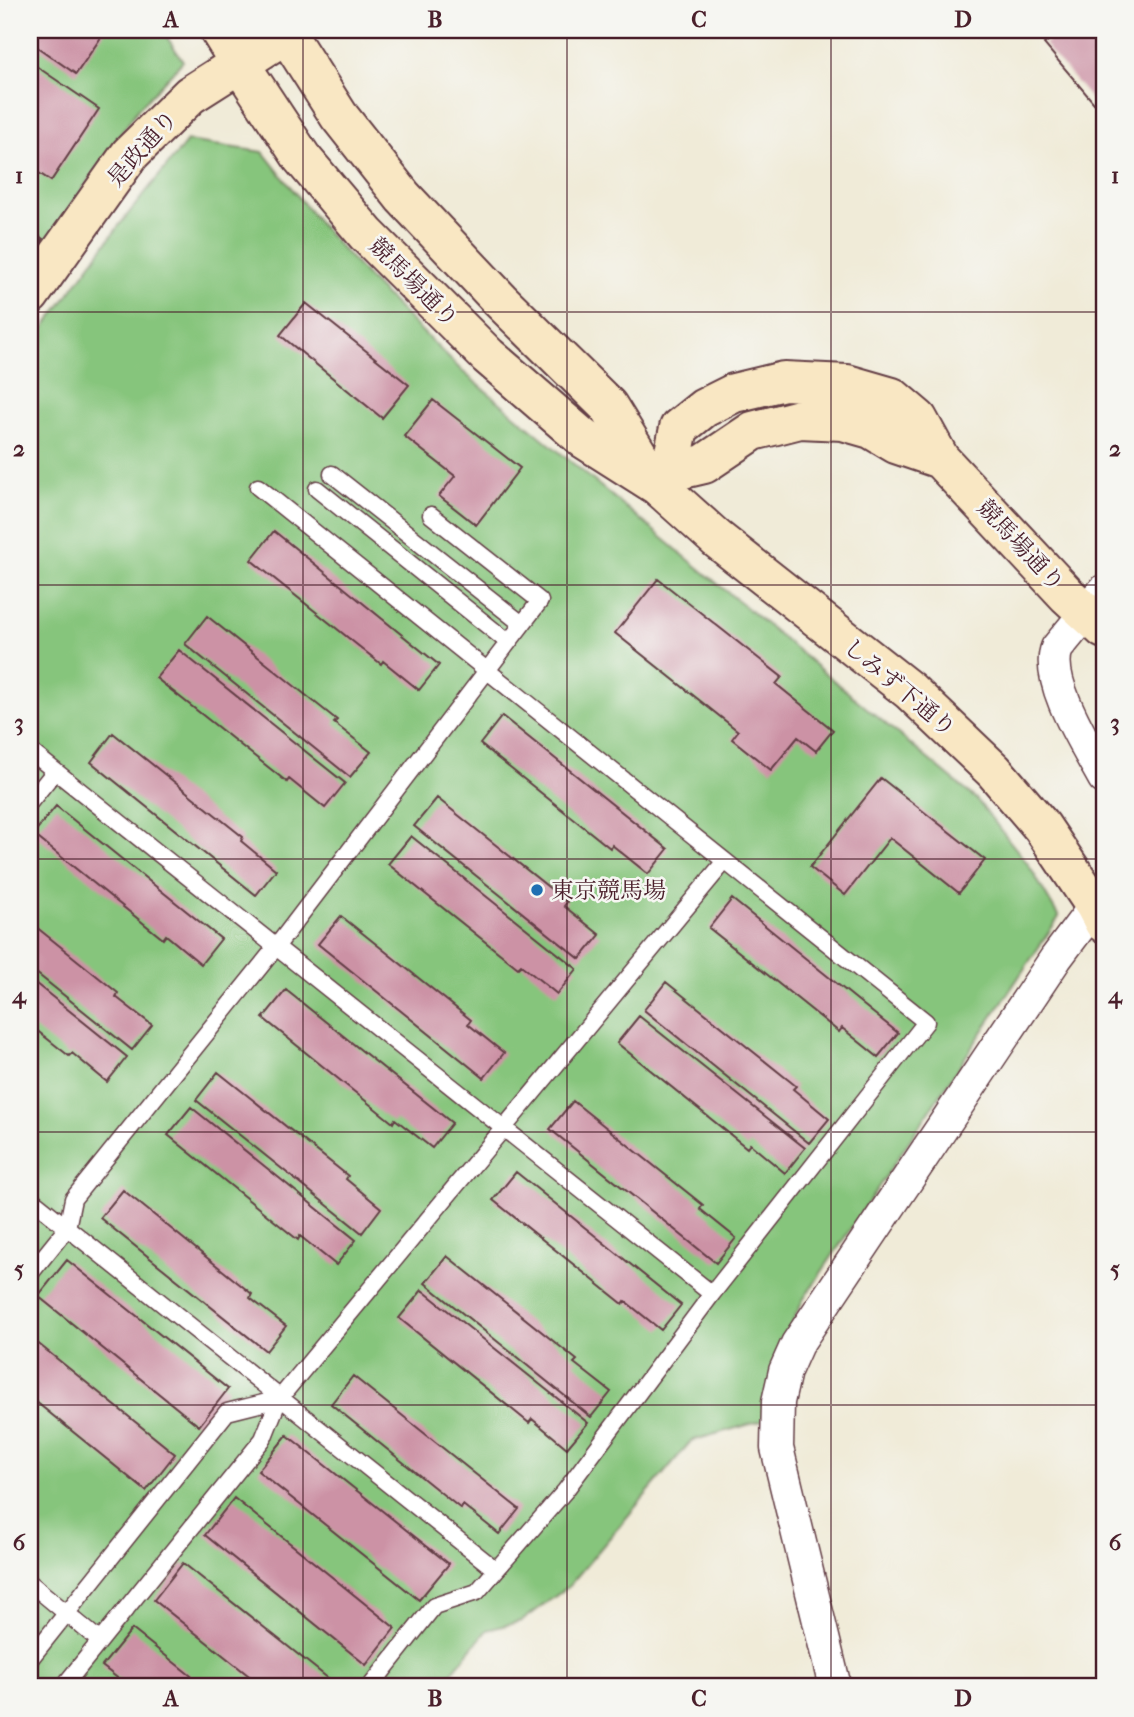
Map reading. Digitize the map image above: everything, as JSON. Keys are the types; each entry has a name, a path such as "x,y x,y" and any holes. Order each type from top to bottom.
{"street":[{"name":"競馬場通り","path":"219,30 302,158 366,234 488,356 584,439 664,479 678,428 704,408 734,393 784,381 847,384 891,397 918,419 940,459 1098,611"},
{"name":"是政通り","path":"30,295 130,154 146,137 190,95 285,32"},
{"path":"285,32 340,116 403,197 500,300 608,406 664,479"},
{"path":"373,159 364,155 357,156 350,162 348,172 354,183 449,292 488,356"},
{"name":"しみず下通り","path":"664,479 718,539 910,691 995,771 1042,827 1100,914"},
{"path":"1098,611 1057,648 1054,657 1057,681 1073,719 1104,778"},
{"path":"835,1687 777,1448 778,1402 785,1371 797,1344 1056,958 1100,914"}],"lane":[{"path":"332,474 522,624"},
{"path":"258,487 926,1023 712,1294 565,1491 477,1592 434,1606 370,1687"},
{"path":"317,489 508,642"},
{"path":"30,1274 67,1228 73,1199 276,947 540,601 431,515"},
{"path":"30,751 712,1294"},
{"path":"30,802 55,771"},
{"path":"63,1687 263,1439 279,1399 724,861"},
{"path":"30,1198 496,1570"},
{"path":"30,1659 227,1412 279,1399"},
{"path":"30,1583 100,1641"}],"green space":[{"path":"30,30 162,30 183,61 138,109 30,266"},
{"name":"東京競馬場","path":"187,141 263,152 323,228 374,284 462,371 976,799 1028,864 1059,917 803,1300 773,1363 765,1420 691,1441 569,1586 522,1621 487,1630 444,1682 435,1687 30,1687 30,347 120,224"}],"building":[{"path":"30,30 106,30 76,74 30,42"},
{"path":"1062,30 1104,30 1104,115 1044,44"},
{"path":"30,62 99,109 51,181 30,167"},
{"path":"30,229 43,239 30,257"},
{"path":"306,303 409,385 382,418 280,335"},
{"path":"433,400 520,468 476,525 439,496 455,476 404,436"},
{"path":"274,531 439,665 419,690 383,661 381,664 251,560"},
{"path":"658,579 782,677 776,684 833,730 816,751 798,737 771,770 732,739 738,731 615,633"},
{"path":"207,616 337,720 334,723 371,752 350,777 185,644"},
{"path":"179,650 345,783 325,808 289,779 287,782 156,678"},
{"path":"502,716 668,849 648,874 612,845 610,848 480,744"},
{"path":"113,733 243,837 241,841 276,870 256,895 91,762"},
{"path":"881,778 985,860 959,893 890,838 845,895 810,867"},
{"path":"437,798 567,902 564,906 600,935 580,959 414,826"},
{"path":"56,806 221,939 201,964 166,935 163,939 33,834"},
{"path":"411,836 577,969 557,994 521,965 518,968 388,864"},
{"path":"732,899 898,1033 878,1057 842,1028 839,1032 709,928"},
{"path":"341,916 471,1020 468,1024 504,1053 484,1078 318,944"},
{"path":"30,922 118,993 116,997 152,1025 132,1050 30,968"},
{"path":"30,979 127,1057 107,1082 72,1053 69,1056 30,1025"},
{"path":"666,982 796,1086 793,1089 829,1119 809,1143 644,1010"},
{"path":"286,990 452,1123 432,1148 395,1119 393,1123 263,1018"},
{"path":"639,1016 805,1148 785,1173 750,1144 747,1148 617,1043"},
{"path":"218,1072 348,1176 346,1179 381,1208 362,1233 196,1100"},
{"path":"573,1101 703,1205 700,1209 736,1238 716,1263 550,1129"},
{"path":"191,1107 356,1240 336,1265 300,1236 298,1240 168,1135"},
{"path":"516,1172 681,1305 661,1330 625,1301 623,1304 493,1200"},
{"path":"123,1190 252,1294 250,1298 286,1326 266,1351 100,1218"},
{"path":"447,1256 577,1360 574,1363 611,1392 591,1417 425,1283"},
{"path":"67,1260 228,1389 199,1426 38,1296"},
{"path":"422,1290 588,1423 567,1448 532,1419 529,1423 399,1318"},
{"path":"30,1337 175,1454 146,1491 30,1397"},
{"path":"353,1376 519,1509 499,1534 463,1505 461,1509 331,1404"},
{"path":"287,1435 449,1564 419,1600 258,1471"},
{"path":"234,1498 395,1628 366,1665 205,1535"},
{"path":"183,1563 339,1687 263,1687 154,1600"},
{"path":"132,1629 205,1687 129,1687 102,1666"}],"place":[{"name":"東京競馬場","path":"537,890"}]}
